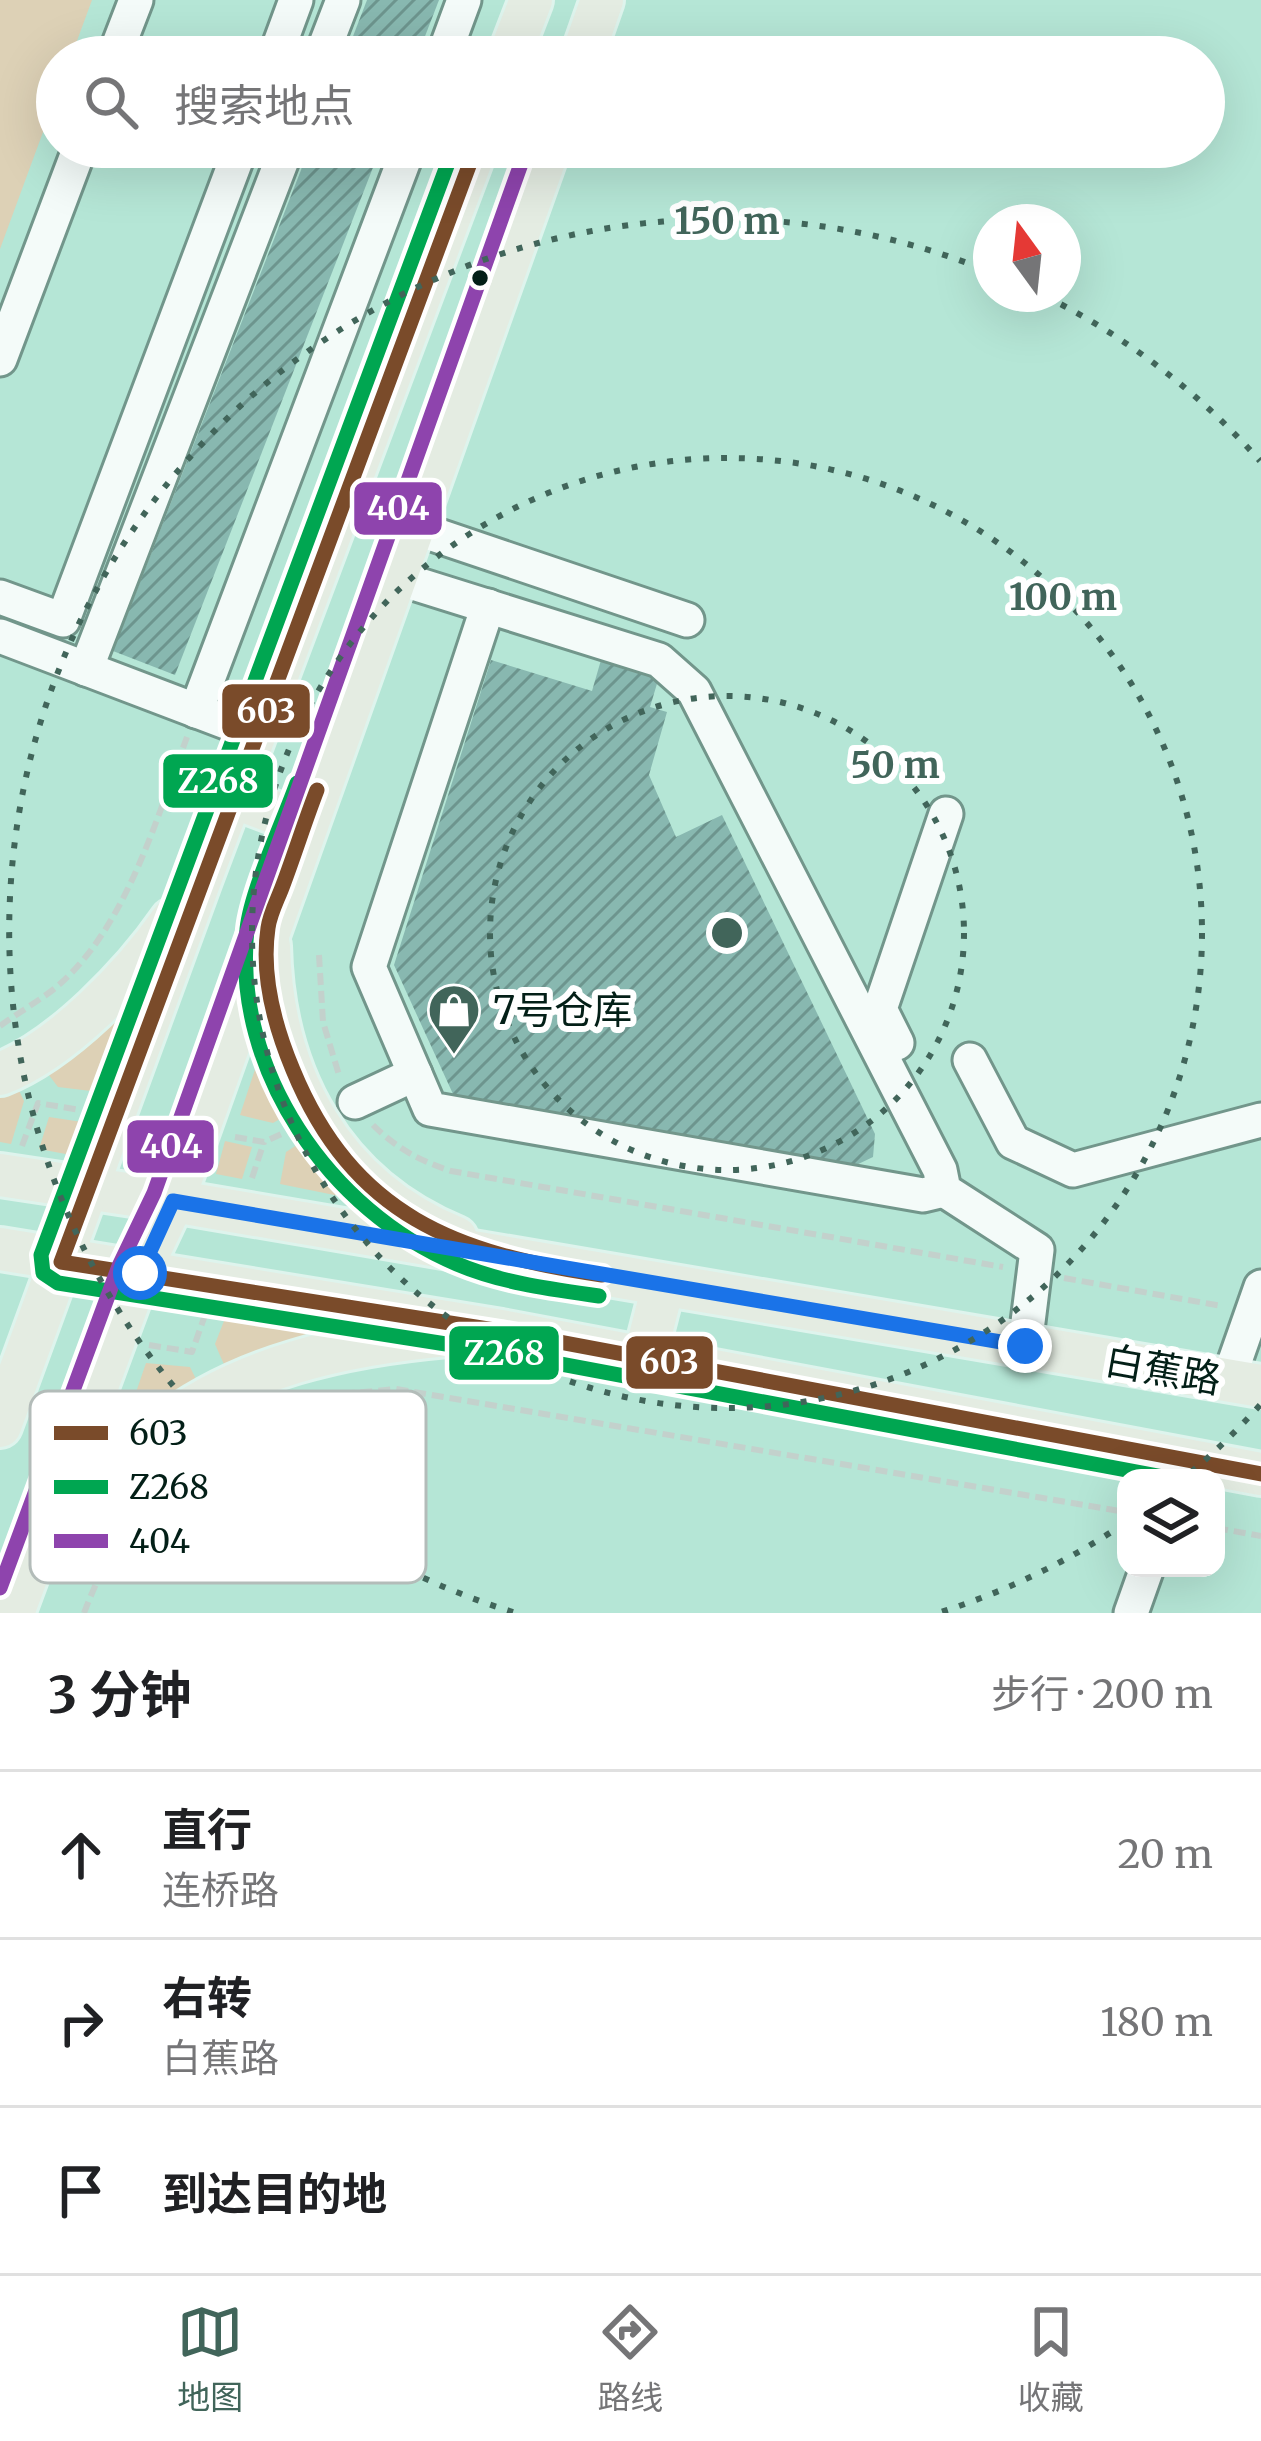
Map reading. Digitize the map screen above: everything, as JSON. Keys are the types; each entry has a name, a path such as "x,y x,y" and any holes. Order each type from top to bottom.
{"main road":[{"path":"517,36 531,0"},
{"path":"589,36 602,0"},
{"path":"0,1426 468,168"},
{"path":"96,1391 140,1273 173,1201 541,168"},
{"path":"231,796 304,824"},
{"path":"0,1074 63,1034 112,992 155,944 200,880"},
{"path":"268,927 269,985 281,1041 296,1083 341,1158 370,1188 432,1228 503,1258"},
{"name":"白蕉路","path":"0,1175 1244,1383"},
{"path":"0,1249 501,1331 1181,1469"},
{"path":"644,1360 663,1286"},
{"path":"222,1391 268,1369 335,1352 501,1331"},
{"path":"1225,1472 1261,1474"},
{"path":"13,1613 30,1569"}],"street":[{"path":"123,36 136,0"},
{"path":"283,36 296,0"},
{"path":"329,36 343,0"},
{"path":"451,36 464,0"},
{"path":"0,359 72,168"},
{"path":"0,597 63,620 233,168"},
{"path":"86,669 278,168"},
{"path":"196,711 401,168"},
{"path":"412,526 687,620"},
{"path":"394,577 659,660 694,691 940,1170 958,1199 1037,1250 1025,1346"},
{"path":"488,606 368,967 430,1109 958,1199"},
{"path":"0,636 255,733"},
{"path":"946,814 880,1010 967,1180 958,1199"},
{"path":"970,1060 1013,1142 1072,1170 1261,1120"},
{"path":"355,1102 415,1074"},
{"path":"1244,1383 1257,1299"},
{"path":"1131,1613 1144,1577"}],"path":[{"path":"0,1025 57,987 100,934 136,874 196,711"},
{"path":"319,955 322,1022 331,1055 355,1102 391,1143 421,1162 1034,1273 1257,1299"},
{"path":"375,1391 409,1391"},
{"path":"426,1394 1117,1510"},
{"path":"1225,1530 1261,1536"},
{"path":"85,1613 96,1583"}],"shaded area":[{"path":"0,0 92,0 79,36 36,36 36,151 0,249"},
{"path":"125,1008 91,1091 58,1087 42,1066"},
{"path":"265,1039 297,1109 273,1123 240,1115"},
{"path":"14,1080 24,1101 11,1144 0,1142 0,1086"},
{"path":"49,1117 82,1122 71,1155 39,1149"},
{"path":"311,1136 364,1201 280,1184 286,1152"},
{"path":"225,1141 252,1147 242,1179 216,1174"},
{"path":"229,1308 336,1325 334,1337 226,1369 215,1344"},
{"path":"146,1363 190,1367 199,1385 191,1391 136,1391"}],"building":[{"path":"367,0 439,0 425,36 353,36"},
{"path":"302,168 373,168 175,675 113,651"},
{"path":"491,660 592,691 601,660 659,677 650,707 667,712 649,775 676,837 722,815 875,1134 873,1157 852,1167 453,1094 394,965"}],"transit line":[{"name":"Z268","path":"446,168 41,1255 43,1273 58,1283 497,1352 1121,1469"},
{"name":"603","path":"468,168 61,1262 501,1331 1261,1474"},
{"name":"404","path":"73,1391 119,1266 154,1193 520,168"},
{"name":"Z268","path":"297,783 250,913 247,982 256,1033 273,1083 299,1130 368,1209 411,1240 491,1276 599,1296"},
{"name":"603","path":"317,790 270,917 266,946 268,982 281,1036 318,1120 346,1161 416,1219 501,1255 602,1275"},
{"name":"404","path":"0,1588 30,1507"}],"place":[{"name":"7号仓库","path":"454,1056"}],"route":[{"path":"140,1273 173,1201 1025,1346"}]}
